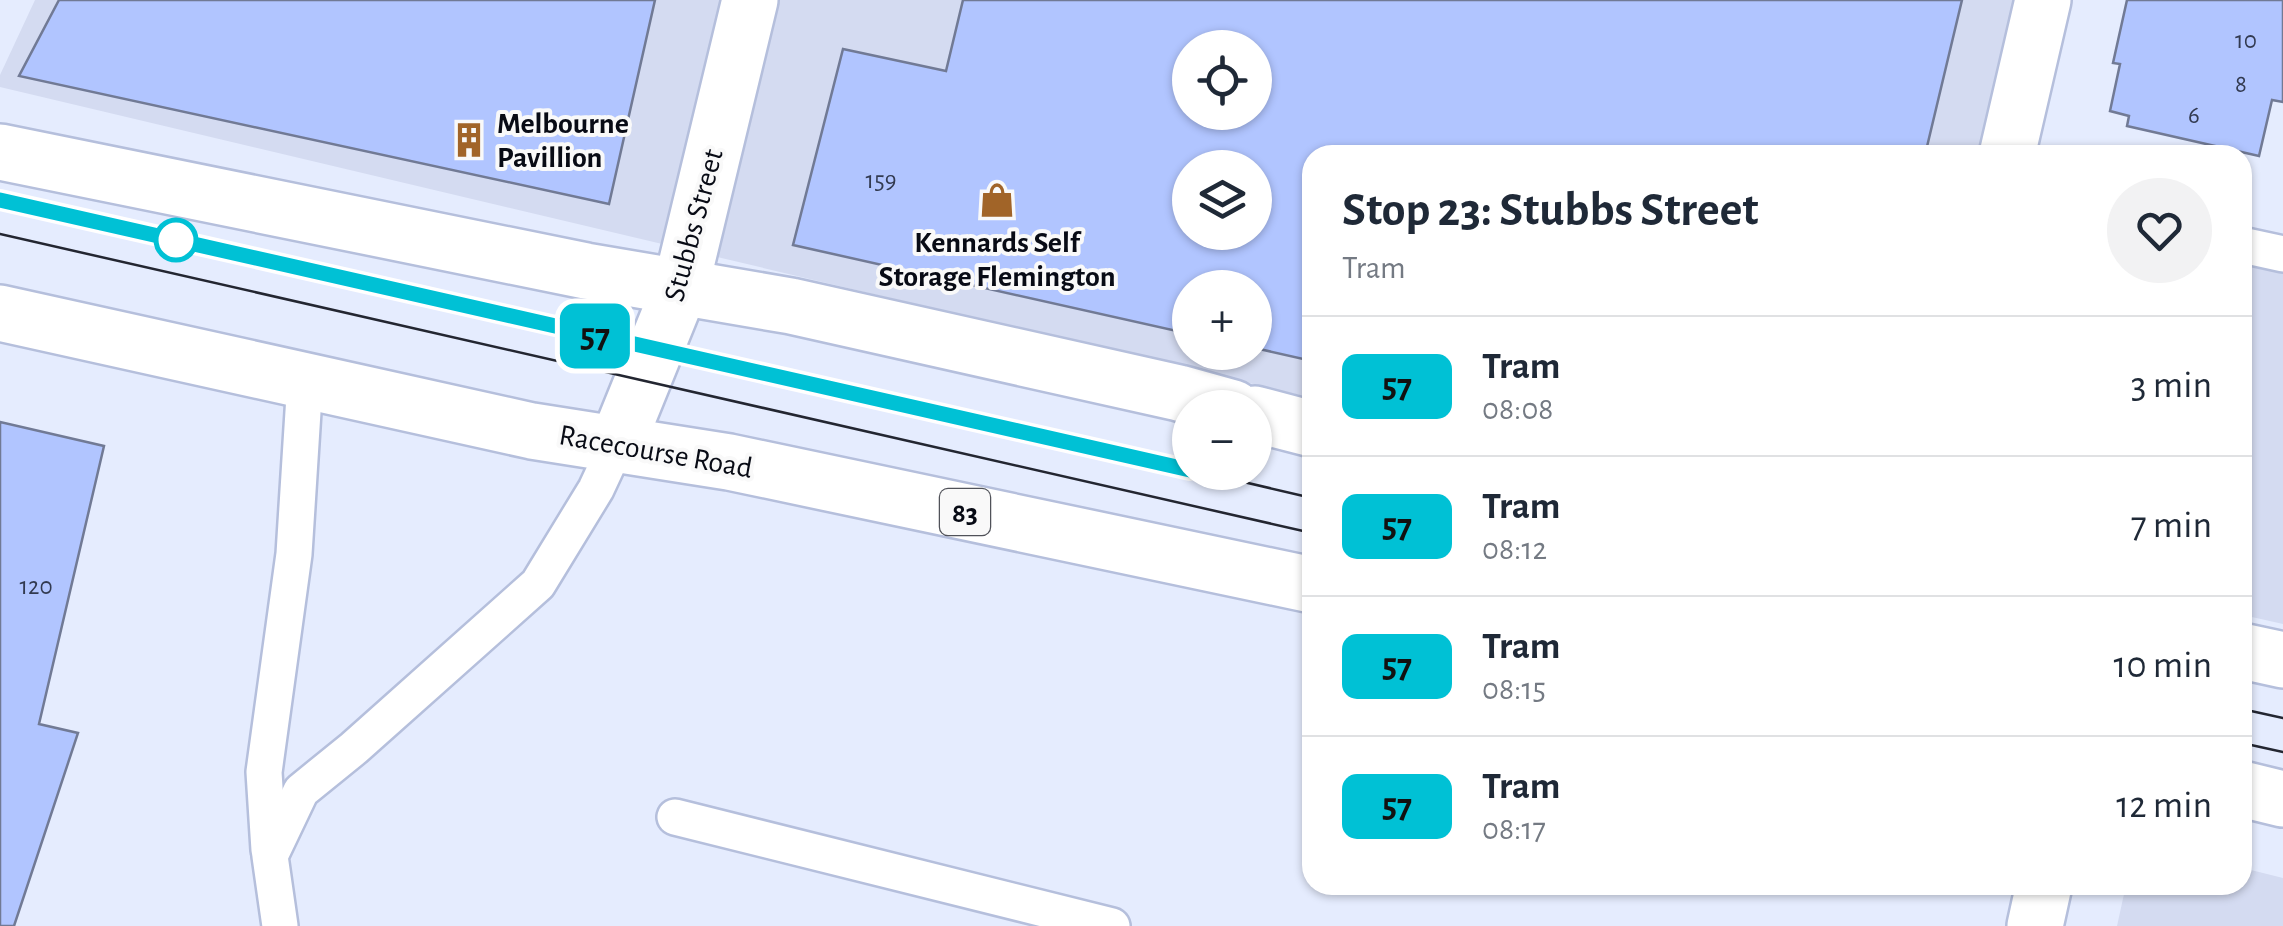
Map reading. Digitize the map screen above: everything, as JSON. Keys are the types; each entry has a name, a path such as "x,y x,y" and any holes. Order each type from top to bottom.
{"main road":[{"name":"Stubbs Street","path":"617,444 681,286 750,0"},
{"path":"2009,145 2043,0"},
{"path":"9,151 566,268 791,306 1172,391"},
{"name":"Racecourse Road","path":"0,314 532,431 729,462 1302,583"},
{"path":"1272,419 1302,427"},
{"path":"2252,653 2283,660"},
{"path":"2252,792 2283,799"},
{"path":"2034,926 2042,895"}],"lane":[{"path":"2252,247 2283,254"},
{"path":"280,926 264,772 294,554 305,380"},
{"path":"270,856 300,791 538,584 596,490 617,444"},
{"path":"675,817 1112,926"}],"shaded area":[{"path":"35,0 2043,0 2009,145 1302,145 1302,396 1194,370 1272,370 1272,270 1172,270 1172,365 0,87 0,75"},
{"path":"2252,247 2283,254 2283,624 2252,617"},
{"path":"2252,870 2283,878 2283,926 2117,926 2124,895 2252,895"}],"building":[{"name":"Melbourne Pavillion","path":"59,0 655,0 609,204 19,76"},
{"name":"Kennards Self Storage Flemington","path":"963,0 1962,0 1927,145 1302,145 1302,359 1272,352 1272,270 1172,270 1172,330 793,245 843,49 946,71"},
{"path":"2127,0 2283,0 2283,102 2272,100 2259,156 2252,154 2252,145 2211,145 2127,126 2129,116 2110,111 2120,64 2113,63"},
{"path":"0,422 104,446 39,724 78,733 14,926 0,926"}],"tram line":[{"path":"0,200 1172,466"},
{"name":"57","path":"0,200 1172,466"},
{"path":"0,234 1302,531"},
{"path":"1272,489 1302,496"},
{"path":"2252,711 2283,718"},
{"path":"2252,745 2283,752"}],"place":[{"name":"Melbourne Pavillion","path":"469,140"},
{"name":"Kennards Self Storage Flemington","path":"997,200"}]}
